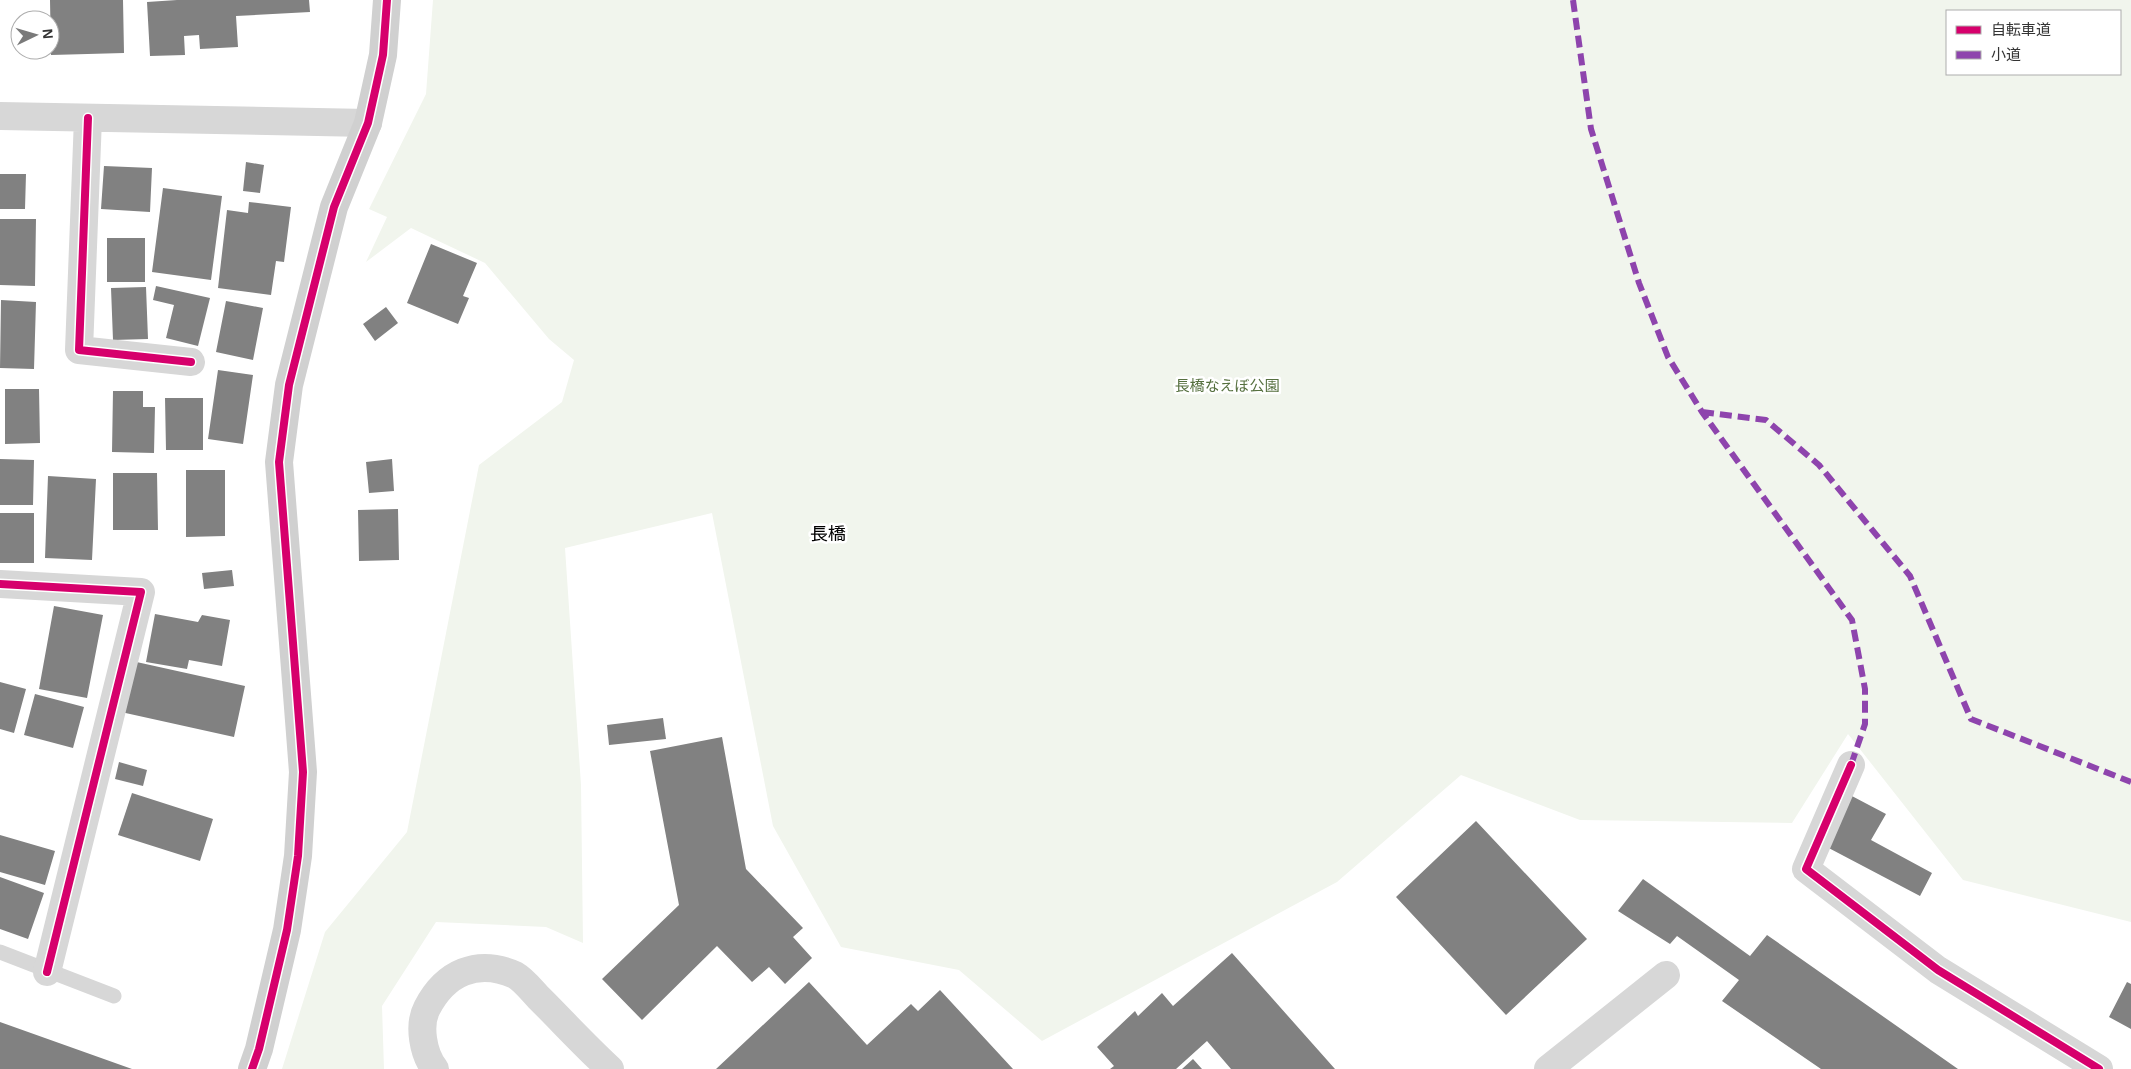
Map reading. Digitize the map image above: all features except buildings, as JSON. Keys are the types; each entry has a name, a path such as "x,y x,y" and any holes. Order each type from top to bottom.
{"street":[{"path":"252,1069 259,1049 287,930 298,856 303,772 279,462 289,386 334,207 368,123 383,55 388,0"},
{"path":"0,116 368,123"},
{"path":"88,118 79,350 191,362"},
{"path":"0,584 141,592 47,972"},
{"path":"1851,765 1806,869 1938,970 2099,1069"},
{"path":"435,1069 430,1063 423,1037 423,1015 433,996 448,980 471,968 493,969 517,976 610,1069"},
{"path":"1548,1069 1666,974"}],"lane":[{"path":"0,952 47,972 114,996"}],"green space":[{"name":"長橋なえぼ公園","path":"433,0 2131,0 2131,922 1963,880 1848,734 1792,823 1580,820 1461,775 1337,882 1042,1041 959,970 841,947 773,826 712,513 565,548 581,785 583,943 546,927 436,922 382,1006 384,1069 282,1069 325,932 407,832 479,465 562,402 574,360 549,339 485,263 411,228 366,262 387,217 369,209 426,94"}],"marked path":[{"path":"1573,0 1591,129 1639,283 1668,357 1702,412 1852,620 1865,689 1865,724 1851,765"},
{"path":"1702,412 1766,420 1819,465 1910,576 1971,719 2131,782"}],"cycle path":[{"path":"252,1069 259,1049 287,930 298,856 303,772 279,462 289,385 334,207 368,123 383,55 387,0"},
{"path":"88,118 79,350 191,362"},
{"path":"0,584 141,592 47,972"},
{"path":"1851,765 1806,869 1938,970 2099,1069"}],"district":[{"name":"長橋","path":"828,534"}]}
